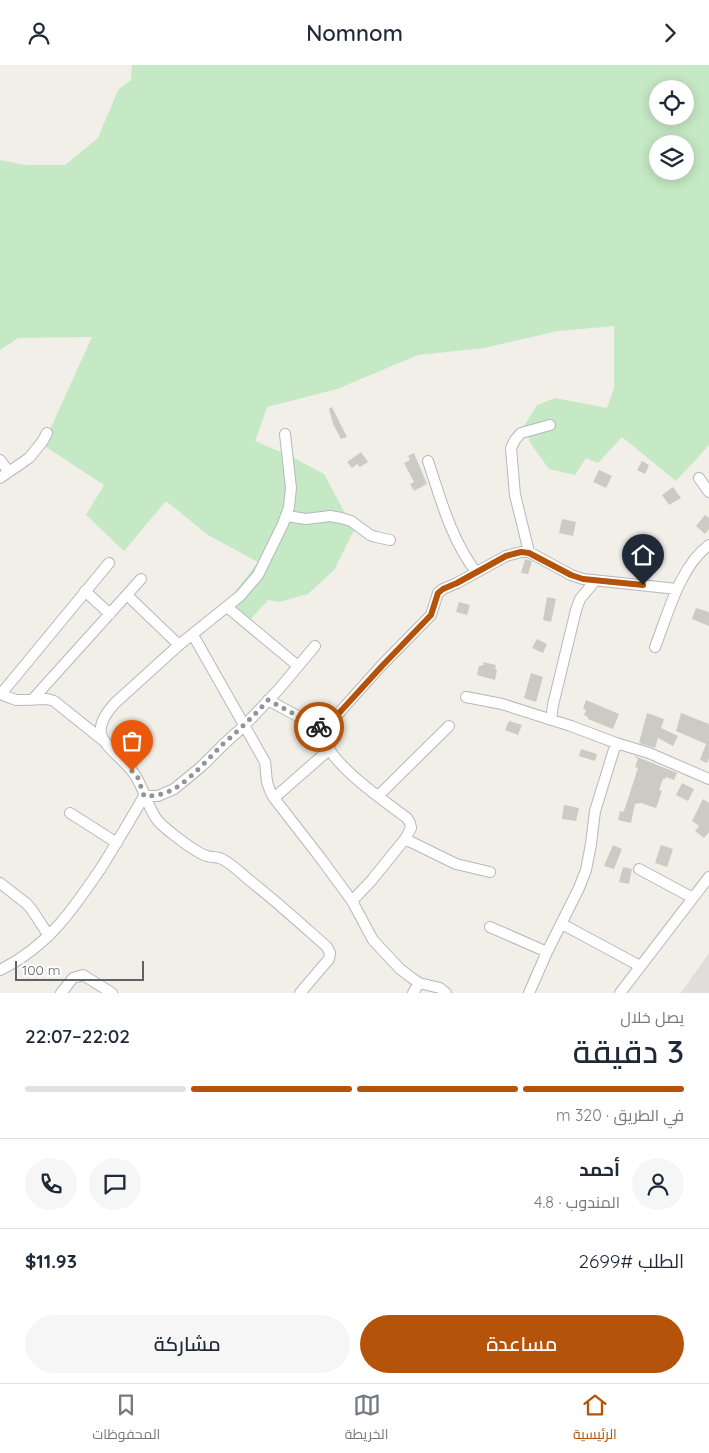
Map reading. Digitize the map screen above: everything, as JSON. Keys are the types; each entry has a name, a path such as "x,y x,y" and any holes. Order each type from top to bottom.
{"street":[{"path":"529,553 514,495 511,448 514,440 521,433 550,425"},
{"path":"0,478 35,451 47,433"},
{"path":"104,741 101,725 108,710 179,645 247,590 258,575 287,516 289,507 291,488 285,434"},
{"path":"0,460 9,471"},
{"path":"428,461 454,537 476,572"},
{"path":"699,479 709,492"},
{"path":"287,516 306,519 330,516 341,517 351,521 370,535 390,539"},
{"path":"655,647 677,589 692,561 709,545"},
{"path":"352,901 405,839 411,828 407,818 344,767 326,742 325,731 329,724 382,666 431,615 438,593 506,556 521,552 529,553 571,575 595,581 677,589"},
{"path":"109,563 0,694 16,700 39,699 54,701 104,741 132,771 138,778 144,796 158,821 169,831 203,855 223,859 267,894 327,947 330,953 329,959 300,993"},
{"path":"32,700 140,579"},
{"path":"551,719 576,610 580,599 595,581"},
{"path":"86,591 110,614"},
{"path":"127,595 179,645"},
{"path":"227,607 298,666"},
{"path":"193,635 265,762 267,784 274,798 352,901 373,940 400,969 420,983 440,988 446,993"},
{"path":"144,796 158,796 174,789 202,766 245,725 315,646"},
{"path":"466,697 502,704 551,719 616,743 650,753 709,779"},
{"path":"268,700 325,731"},
{"path":"378,796 449,726"},
{"path":"530,993 547,952 562,924 586,870 595,811 616,743"},
{"path":"274,798 330,749"},
{"path":"0,970 30,952 49,936 73,909 117,843 144,796"},
{"path":"70,813 117,843"},
{"path":"405,839 456,864 490,873"},
{"path":"639,869 693,897"},
{"path":"620,993 709,877"},
{"path":"0,883 32,909 49,936"},
{"path":"562,924 640,966"},
{"path":"490,927 547,952"},
{"path":"61,993 73,978 82,975 112,993"},
{"path":"413,993 420,983"}],"shaded area":[{"path":"709,953 709,993 681,993"}],"green space":[{"path":"132,65 709,65 709,445 676,481 622,437 598,463 586,458 575,475 549,469 531,444 524,426 537,405 555,398 607,408 614,388 614,326 558,331 484,348 418,355 337,389 267,407 255,441 324,474 354,530 334,570 308,594 279,602 268,600 249,621 228,601 258,562 208,535 166,501 124,551 86,515 104,485 43,445 92,337 18,338 0,350 0,160 26,165 65,165 98,138 118,90 131,80"}],"building":[{"path":"332,407 347,437 341,439 333,424 329,409"},
{"path":"361,452 368,462 360,467 357,464 352,468 347,462"},
{"path":"414,453 427,484 414,491 410,484 414,482 404,463 410,460 408,456"},
{"path":"642,461 649,465 645,474 637,470"},
{"path":"599,470 612,476 606,488 593,482"},
{"path":"673,487 681,498 669,505 662,495"},
{"path":"705,515 709,518 709,529 705,534 696,526"},
{"path":"562,519 576,522 573,536 559,533"},
{"path":"635,536 645,539 640,555 633,553 632,548"},
{"path":"525,559 532,561 528,574 521,573"},
{"path":"547,597 556,599 551,622 543,620"},
{"path":"459,602 470,605 467,615 456,612"},
{"path":"696,608 709,612 709,626 692,619"},
{"path":"537,639 547,644 543,653 532,648"},
{"path":"483,662 496,665 495,680 477,675 479,666 484,665"},
{"path":"531,673 543,677 536,702 524,698"},
{"path":"586,700 619,714 613,729 588,719 584,715 586,710 583,708"},
{"path":"647,713 664,719 661,728 678,736 673,746 658,738 655,748 639,743"},
{"path":"681,713 709,724 709,758 707,763 700,760 706,744 676,731"},
{"path":"509,721 522,725 518,735 505,730"},
{"path":"581,749 597,754 595,761 579,756"},
{"path":"635,756 677,773 674,780 666,777 663,779 659,790 662,791 656,808 641,803 635,804 631,823 618,820 620,811 623,812 625,808 638,768 635,767 638,759"},
{"path":"682,783 694,789 688,801 676,795"},
{"path":"703,799 709,803 709,832 704,838 695,831 699,826 692,821"},
{"path":"564,805 579,808 576,821 562,819"},
{"path":"613,845 622,849 614,869 604,866"},
{"path":"661,845 673,849 667,867 655,863"},
{"path":"623,867 632,869 629,884 619,882"}],"way so far":[{"path":"132,771 138,778 144,796 158,796 174,789 202,766 268,700 319,727"}],"route":[{"path":"319,727 325,731 329,724 431,615 438,593 506,556 521,552 529,553 571,575 583,579 643,585"}]}
